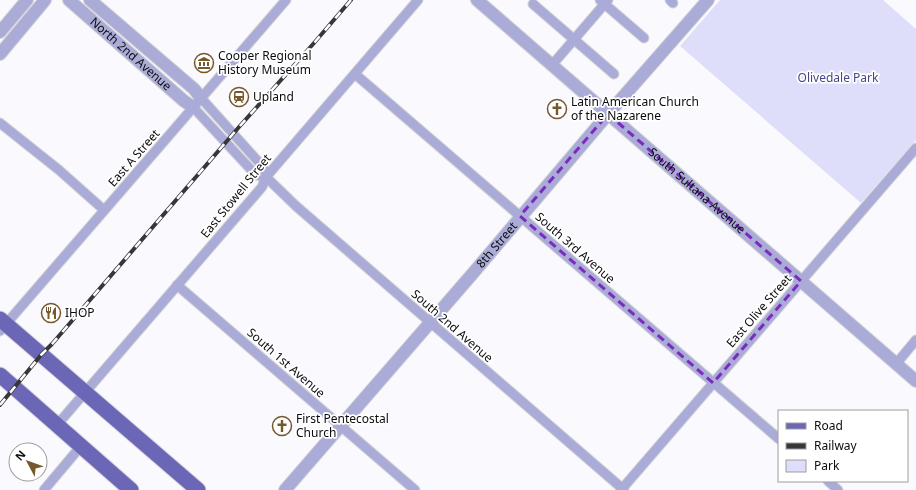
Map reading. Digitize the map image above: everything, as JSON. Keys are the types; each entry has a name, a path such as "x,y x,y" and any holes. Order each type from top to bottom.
{"main road":[{"path":"2,325 85,392 198,490"},
{"path":"0,375 132,490"}],"street":[{"path":"0,32 27,0"},
{"path":"0,54 45,0"},
{"name":"North 2nd Avenue","path":"69,0 184,101 197,103 194,89 90,0"},
{"name":"East A Street","path":"2,325 286,0"},
{"name":"East Stowell Street","path":"57,425 262,187 266,177 418,0"},
{"name":"South Sultana Avenue","path":"477,0 916,381"},
{"name":"8th Street","path":"285,490 608,114 708,0"},
{"path":"552,65 604,1 644,38"},
{"path":"534,4 614,74"},
{"name":"South 3rd Avenue","path":"355,74 778,438"},
{"name":"South 2nd Avenue","path":"197,103 256,175 266,177 296,206 622,490"},
{"path":"0,123 59,170 104,210"},
{"name":"East Olive Street","path":"622,490 916,148"},
{"name":"South 1st Avenue","path":"177,285 415,490"},
{"path":"896,364 916,340"},
{"path":"44,490 81,446"},
{"path":"829,482 838,490"}],"highlighted area":[{"path":"608,114 801,281 713,383 520,216"}],"green space":[{"name":"Olivedale Park","path":"720,0 883,0 916,29 916,140 861,203 680,46"}],"railway":[{"path":"0,405 41,355 351,0"}],"place":[{"name":"Cooper Regional History Museum","path":"204,63"},
{"name":"Upland","path":"239,97"},
{"name":"Latin American Church of the Nazarene","path":"557,109"},
{"name":"IHOP","path":"51,313"},
{"name":"First Pentecostal Church","path":"282,426"}]}
